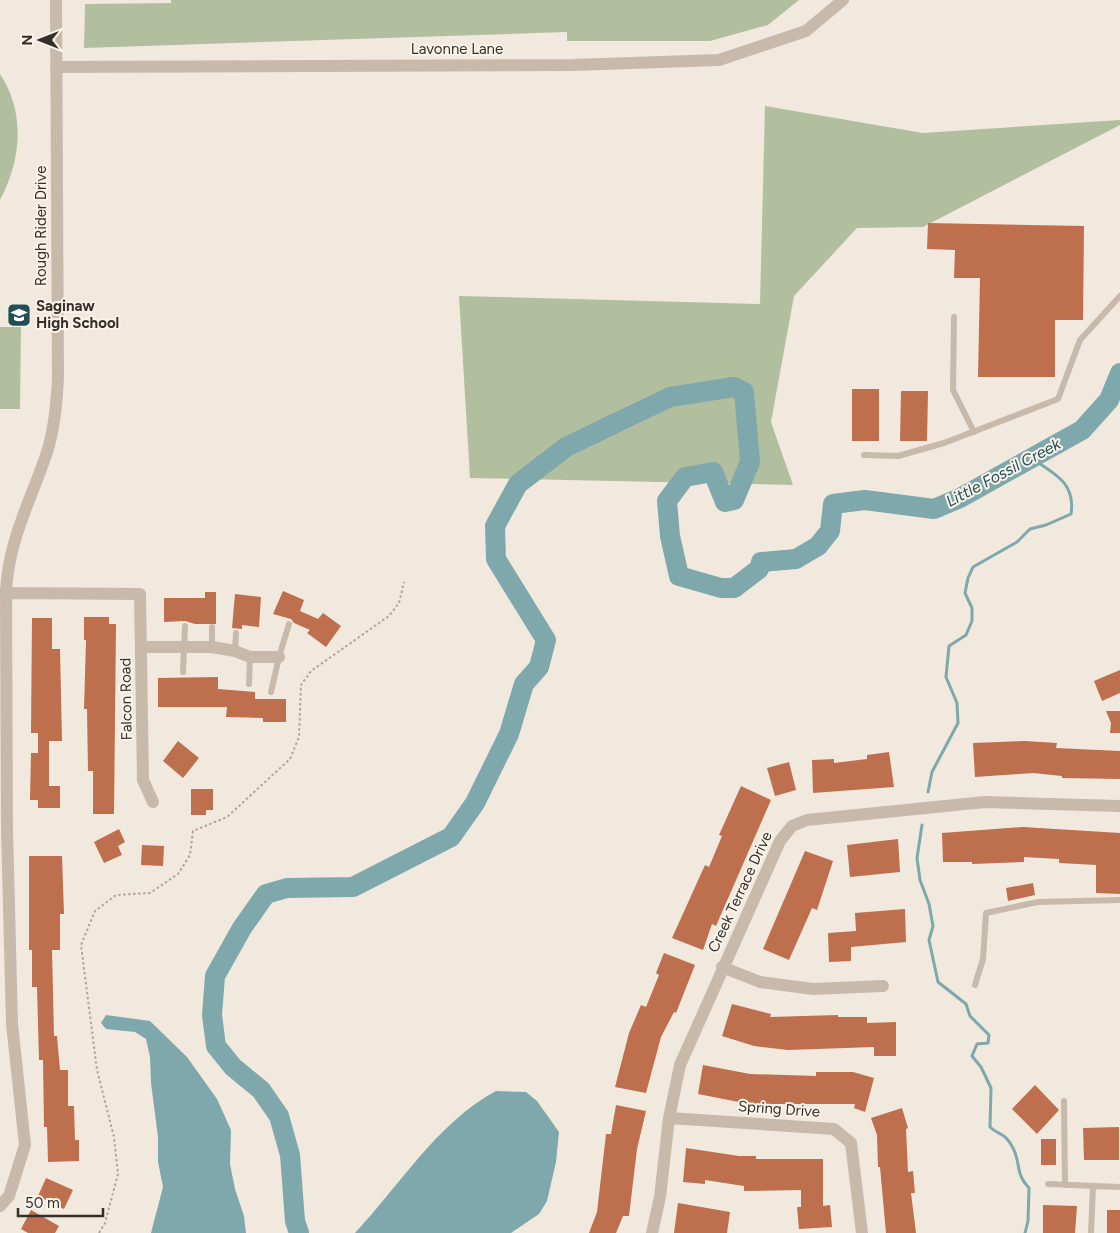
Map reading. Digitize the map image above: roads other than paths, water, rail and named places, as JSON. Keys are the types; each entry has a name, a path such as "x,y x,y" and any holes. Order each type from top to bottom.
{"street":[{"name":"Rough Rider Drive","path":"0,1206 9,1196 25,1145 12,1024 3,593 16,534 48,447 57,396 56,0"},
{"name":"Lavonne Lane","path":"56,67 573,65 719,60 806,31 843,0"},
{"name":"Falcon Road","path":"3,593 140,594 143,780 153,802"},
{"path":"141,647 212,647 235,651 250,657 279,657"},
{"name":"Creek Terrace Drive","path":"652,1233 660,1197 669,1118 680,1065 722,967 780,841 792,826 807,820 985,802 1120,806"},
{"path":"722,967 760,982 813,989 883,986"},
{"name":"Spring Drive","path":"669,1118 834,1129 852,1143 862,1233"}],"lane":[{"path":"864,455 898,456 944,443 1058,399 1080,340 1120,296"},
{"path":"954,316 954,390 974,432"},
{"path":"271,692 289,624"},
{"path":"183,672 185,626"},
{"path":"212,627 212,647"},
{"path":"235,651 236,634"},
{"path":"249,684 250,657"},
{"path":"975,985 983,959 986,913 1038,902 1120,900"},
{"path":"1064,1101 1065,1185"},
{"path":"1048,1184 1120,1186"},
{"path":"1091,1233 1093,1186"}],"water":[{"path":"106,1015 150,1021 187,1057 217,1099 231,1130 230,1164 235,1189 244,1216 246,1233 151,1233 163,1187 158,1162 158,1137 151,1083 150,1057 146,1039 135,1032 106,1029 101,1023"},
{"path":"496,1091 526,1092 537,1101 559,1132 556,1162 547,1201 539,1214 511,1233 355,1233 437,1137 475,1104"}],"waterway":[{"name":"Little Fossil Creek","path":"299,1233 295,1221 290,1155 279,1116 261,1090 233,1067 216,1046 212,1015 215,976 242,928 266,894 287,888 353,887 451,837 475,803 509,734 524,684 539,667 546,640 496,559 495,526 518,484 566,447 670,397 734,387 744,392 750,462 734,500 725,502 713,472 685,477 667,501 670,536 679,576 721,588 734,588 759,569 761,562 796,559 818,546 830,531 833,504 865,500 934,509 960,498 1082,430 1109,400 1120,373"},
{"path":"928,792 932,772 958,723 957,703 946,677 949,646 966,635 972,621 972,608 965,593 968,578 973,567 1017,542 1030,529 1046,525 1071,514 1072,503 1066,486 1055,474 1031,458"},
{"path":"922,825 917,858 920,880 929,904 933,926 929,940 938,982 966,1004 970,1016 989,1035 988,1043 977,1044 972,1056 981,1067 991,1088 990,1127 1004,1136 1010,1143 1022,1178 1029,1188 1028,1221 1025,1233"}],"place":[{"name":"Saginaw High School","path":"19,315"}]}
